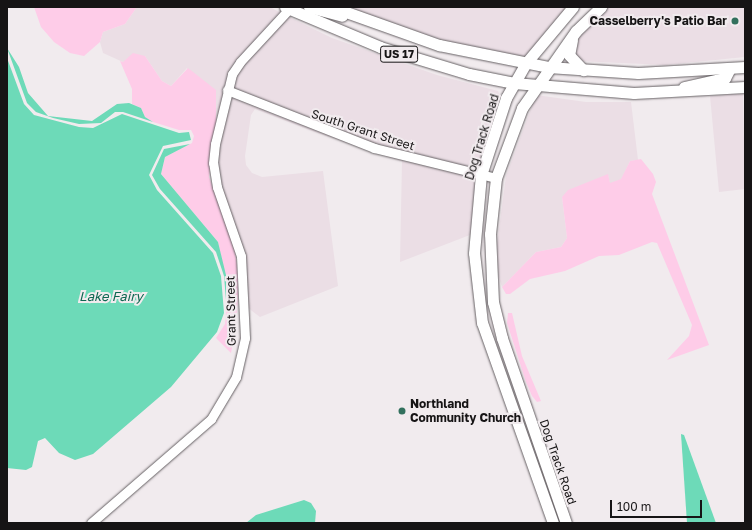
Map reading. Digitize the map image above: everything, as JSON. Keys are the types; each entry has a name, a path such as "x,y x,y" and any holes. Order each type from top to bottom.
{"main road":[{"path":"310,7 364,20"},
{"name":"US 17","path":"332,7 364,20 438,44 548,67 664,73 745,67"},
{"name":"Dog Track Road","path":"552,523 482,323 474,253 481,175 514,83 526,63 573,7"},
{"path":"583,70 569,55 568,48 576,31 601,7"},
{"name":"US 17","path":"289,8 408,57 514,83 535,86 664,93 745,87"},
{"name":"Dog Track Road","path":"566,523 502,338 493,302 490,234 496,178 522,108 548,67 576,31"},
{"path":"664,93 722,79 729,74 730,68"}],"street":[{"name":"Grant Street","path":"91,523 211,419 227,396 240,366 245,338 241,256 217,187 213,163 227,90 240,62 289,8"},
{"name":"South Grant Street","path":"227,90 374,148 496,178"}],"shaded area":[{"path":"34,7 137,7 125,24 103,32 100,42 84,56 70,53 54,42 41,27"},
{"path":"137,7 270,7 281,13 224,90 216,123 187,68 171,86 162,81 145,56 123,62 103,53 100,42 103,32 125,24"},
{"path":"349,7 570,7 525,61 439,43"},
{"path":"607,7 745,7 745,57 665,65 578,61 573,54 577,35"},
{"path":"287,16 332,38 437,75 498,91 501,98 477,171 375,145 231,89 243,63"},
{"path":"133,53 145,56 162,81 171,86 188,68 216,90 216,123 209,177 233,239 239,279 236,326 231,353 216,338 225,324 228,290 218,242 161,174 165,157 192,143 194,136 191,130 179,130 153,122 145,117 141,108 132,104 132,89 120,61 123,62"},
{"path":"743,93 745,189 719,192 710,96"},
{"path":"230,95 372,151 446,170 481,175 475,233 400,262 402,161 394,159 312,131 255,109 251,115 245,156 246,165 252,173 262,177 323,171 338,286 260,317 247,307 245,255 220,186 217,163"},
{"path":"536,95 586,102 631,102 638,160 630,161 622,179 610,184 608,175 562,197 567,238 561,247 536,252 502,287 498,275 497,244 506,176"},
{"path":"641,159 653,174 656,182 652,194 709,345 667,360 689,336 692,325 657,243 652,242 619,255 599,256 565,271 530,279 510,294 506,294 502,287 536,252 561,247 567,238 562,197 568,190 608,174 610,183 621,179 630,161"},
{"path":"508,313 512,313 522,356 541,401 537,402 532,396 526,382 507,323"}],"water":[{"path":"7,48 19,67 28,93 48,116 92,121 117,104 129,103 141,108 145,117 153,122 123,112 115,112 101,123 79,124 53,118 36,112 27,103"},
{"name":"Lake Fairy","path":"7,58 24,104 34,115 79,127 93,128 122,114 179,133 189,132 191,140 163,146 149,175 157,190 213,253 221,276 224,313 217,332 171,387 93,454 75,460 59,453 45,438 38,441 32,467 26,470 7,468"},
{"path":"190,144 165,157 161,174 218,242 226,275 226,300 224,276 216,252 160,189 152,175 164,149"},
{"path":"681,434 684,435 716,523 687,523"},
{"path":"304,500 311,503 316,511 315,523 246,523 256,515"}],"place":[{"name":"Casselberry's Patio Bar","path":"735,21"},
{"name":"Northland Community Church","path":"402,411"}]}
